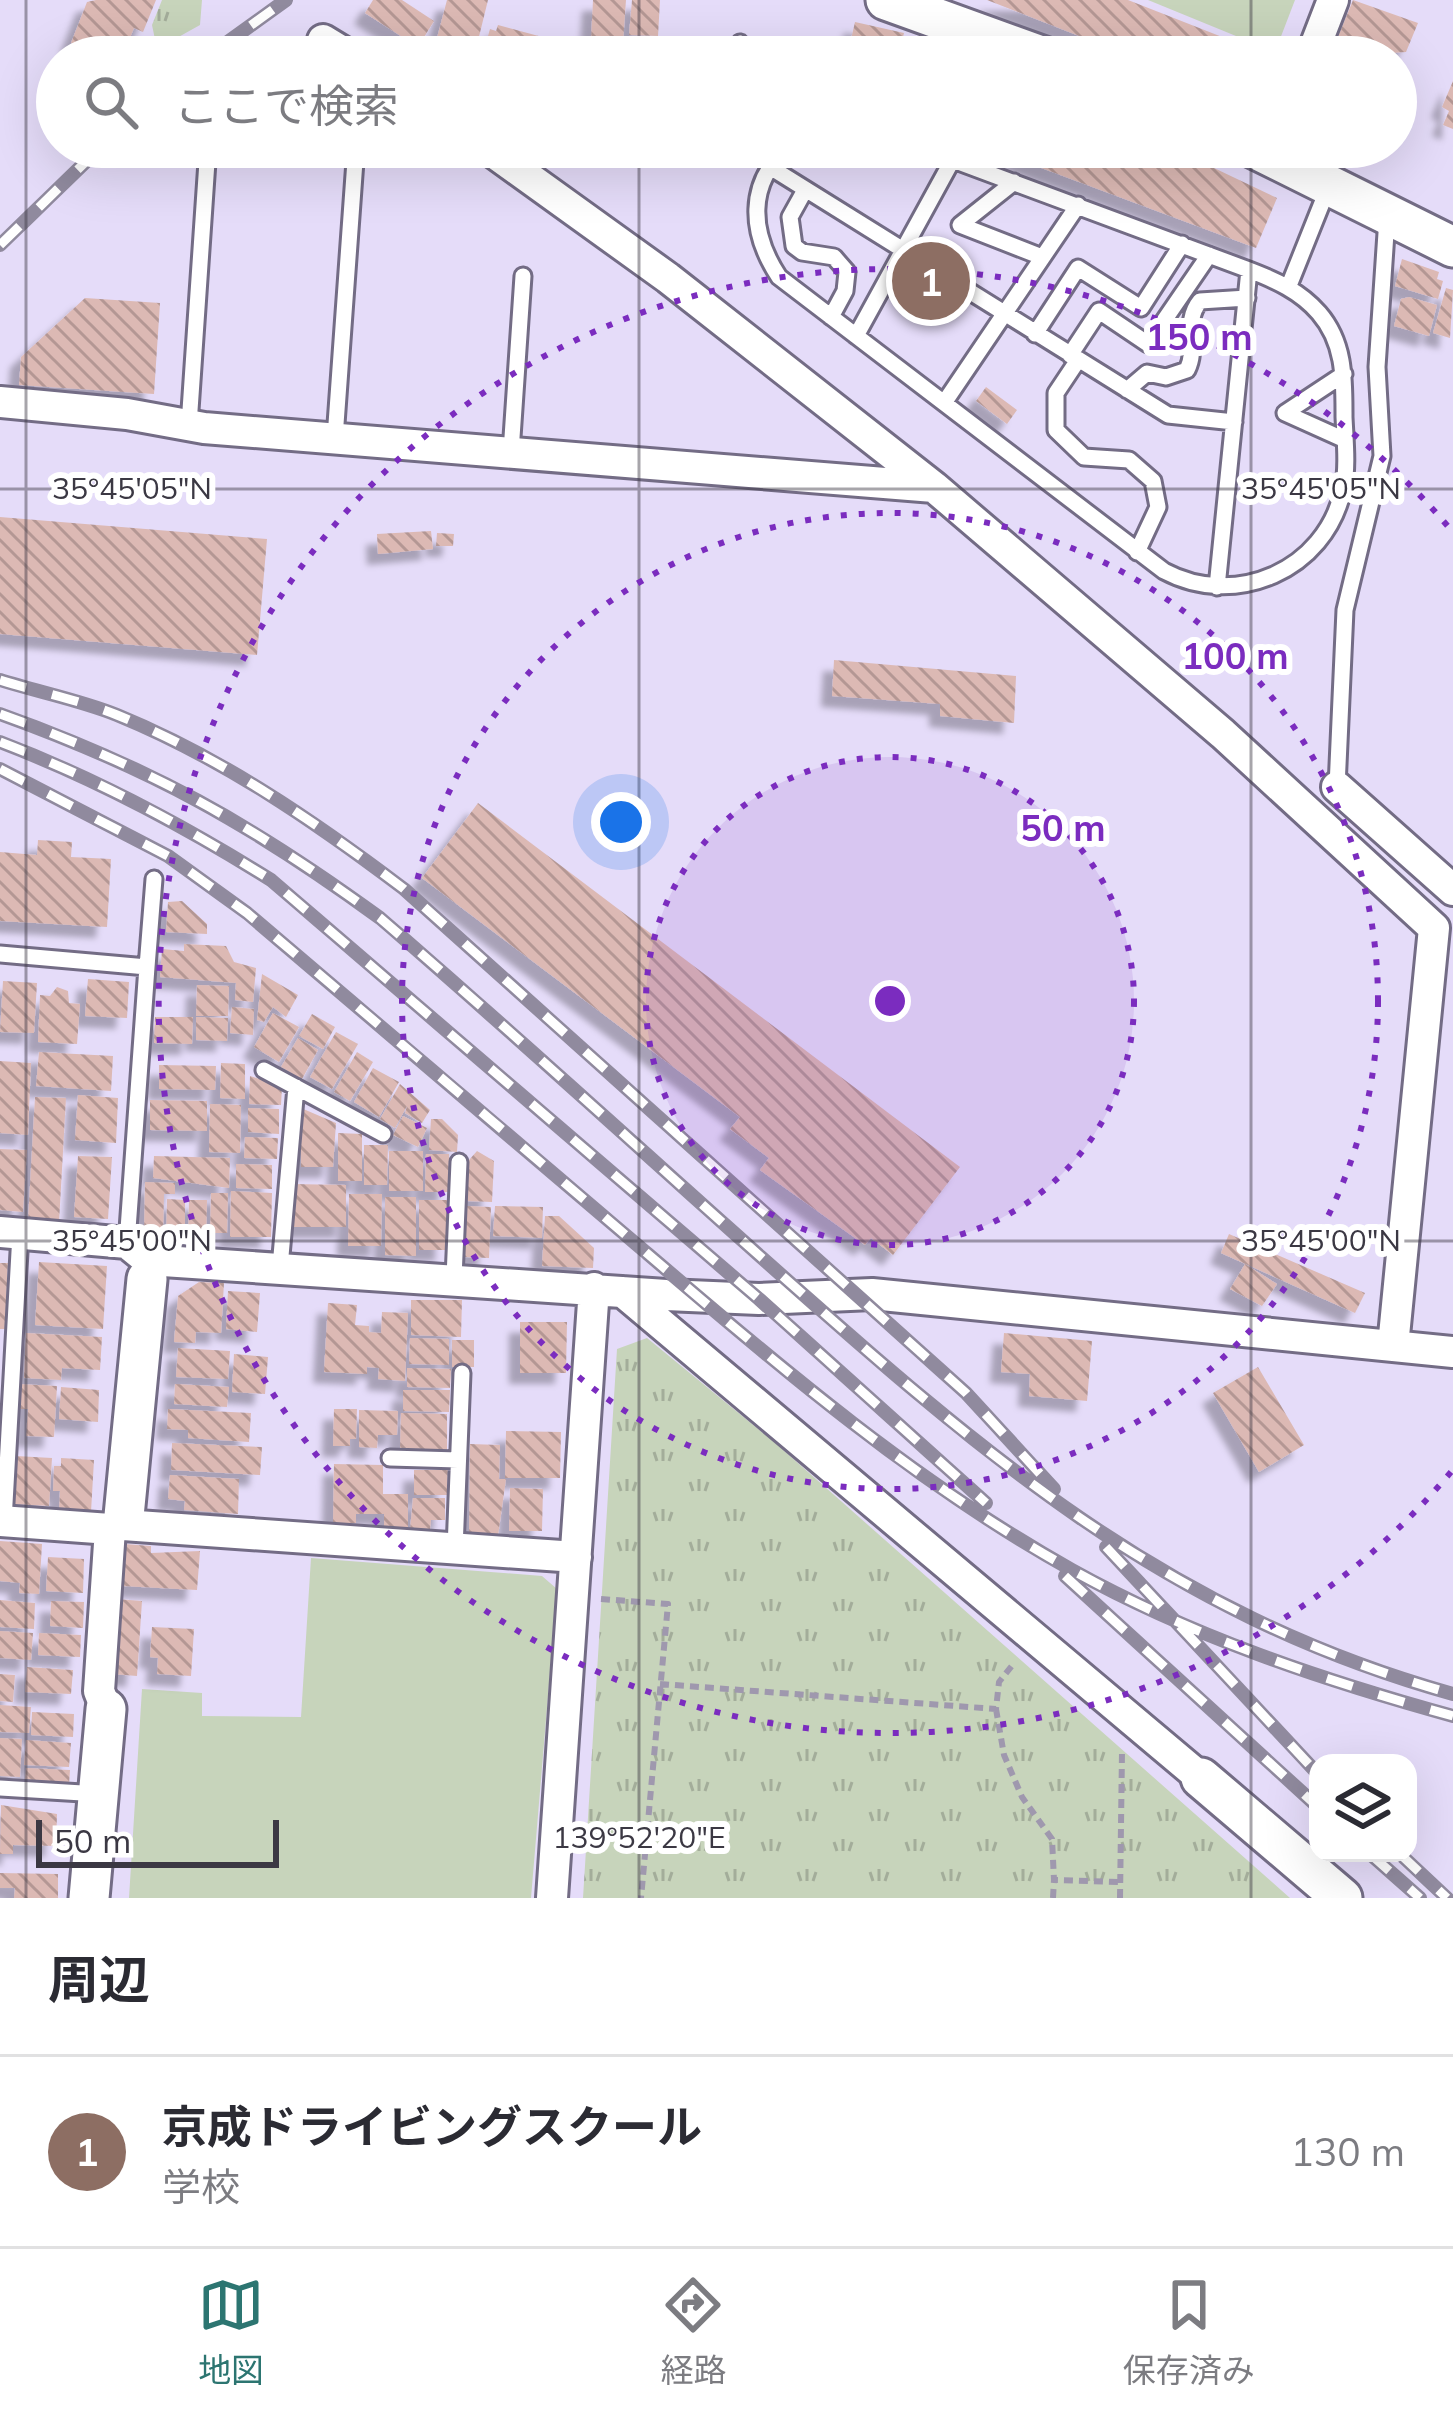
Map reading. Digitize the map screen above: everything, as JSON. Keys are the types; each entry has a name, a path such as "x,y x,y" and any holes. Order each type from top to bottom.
{"street":[{"path":"1319,36 1333,0"},
{"path":"902,2 990,36"},
{"path":"515,168 668,278 934,487 1223,734 1443,940 1393,1346"},
{"path":"1298,168 1453,247"},
{"path":"0,402 189,425 934,487"},
{"path":"1337,787 1453,890"},
{"path":"10,1233 140,1260 759,1299 872,1294 1453,1352"},
{"path":"89,1898 106,1709 99,1691 119,1524 140,1260"},
{"path":"552,1898 576,1557 608,1289"},
{"path":"608,1289 1342,1898"},
{"path":"2,1521 119,1524 576,1557"}],"lane":[{"path":"189,425 207,168"},
{"path":"335,438 354,168"},
{"path":"770,168 757,194 758,237 779,277 1137,552 1185,583 1253,584 1284,572 1321,540 1343,490 1344,374 1332,332 1288,288 977,168"},
{"path":"772,168 1168,415 1234,422"},
{"path":"856,336 948,168"},
{"path":"1014,182 960,225 1042,257"},
{"path":"1288,288 1329,185"},
{"path":"805,190 790,217 794,246 835,257 847,272 845,291 830,317"},
{"path":"944,403 1078,205"},
{"path":"1337,787 1345,610 1375,503 1382,456 1377,367 1387,214"},
{"path":"1035,334 1078,268 1141,308 1182,244"},
{"path":"1137,552 1158,507 1153,481 1129,460 1084,457 1055,430 1056,393 1099,311 1148,344 1209,255"},
{"path":"1217,587 1249,270"},
{"path":"511,452 523,276"},
{"path":"1126,390 1147,373 1166,377 1186,370 1193,350 1190,316 1200,301 1210,296 1246,298"},
{"path":"1344,374 1286,412 1345,440"},
{"path":"140,1260 147,967 154,879"},
{"path":"0,953 147,967"},
{"path":"264,1070 383,1134"},
{"path":"280,1267 296,1087"},
{"path":"454,1278 459,1162"},
{"path":"2,1521 10,1233"},
{"path":"454,1549 462,1373"},
{"path":"390,1458 458,1460"},
{"path":"0,1788 98,1794"}],"path":[{"path":"573,1596 668,1604 641,1898"},
{"path":"1021,1654 999,1682 996,1709 1004,1755 1022,1797 1052,1839 1053,1898"},
{"path":"660,1684 996,1709"},
{"path":"1120,1898 1122,1741"},
{"path":"1054,1880 1120,1882"}],"green space":[{"path":"162,0 202,0 200,25 180,36 154,36 152,25"},
{"path":"1148,0 1295,0 1281,36 1236,36"},
{"path":"647,1338 773,1441 1290,1898 583,1898 617,1349"},
{"path":"311,1558 542,1576 557,1589 531,1898 129,1898 142,1689 202,1693 202,1716 301,1717"}],"building":[{"path":"156,0 143,32 134,28 131,36 74,36 87,2"},
{"path":"373,0 402,0 434,21 425,36 401,36 365,13"},
{"path":"447,0 488,0 479,36 438,36"},
{"path":"593,0 626,0 623,36 591,36"},
{"path":"632,0 660,0 658,36 629,35"},
{"path":"987,0 1128,0 1220,36 1079,36"},
{"path":"1353,0 1418,23 1413,36 1338,36"},
{"path":"855,22 904,33 903,36 852,36"},
{"path":"498,25 539,36 488,36 490,29 496,31"},
{"path":"1453,81 1453,129 1443,125 1449,111 1442,107"},
{"path":"1041,168 1214,168 1277,198 1256,248"},
{"path":"1402,259 1439,272 1437,279 1443,281 1438,299 1395,286"},
{"path":"1446,288 1453,290 1450,338 1433,333"},
{"path":"85,298 160,303 154,394 19,385 21,357"},
{"path":"1401,299 1437,305 1429,336 1394,326"},
{"path":"986,387 1017,410 1007,424 976,401"},
{"path":"0,517 267,539 257,655 0,634"},
{"path":"431,531 433,549 378,554 377,534"},
{"path":"437,533 454,534 453,546 436,546"},
{"path":"834,660 1016,676 1014,723 940,716 940,704 832,696"},
{"path":"478,803 960,1167 893,1255 871,1238 865,1245 760,1170 769,1158 730,1129 740,1117 422,878"},
{"path":"38,840 72,842 71,857 111,859 107,927 0,921 0,852 37,855"},
{"path":"182,901 207,924 207,934 166,932 168,902"},
{"path":"184,944 226,946 234,962 256,968 253,1002 235,1000 236,983 160,977 162,949 184,951"},
{"path":"262,974 298,995 286,1017 273,1007 264,1022 257,1020"},
{"path":"88,979 129,982 127,1018 85,1016"},
{"path":"3,981 37,983 34,1033 0,1032"},
{"path":"197,985 229,986 228,1016 196,1016"},
{"path":"57,987 68,991 69,1003 80,1004 77,1044 38,1042 40,995 50,996"},
{"path":"232,1007 254,1009 253,1035 230,1033"},
{"path":"273,1013 299,1027 279,1062 254,1047"},
{"path":"312,1014 335,1027 323,1049 299,1036"},
{"path":"155,1017 193,1017 192,1044 154,1043"},
{"path":"196,1017 228,1018 227,1041 196,1040"},
{"path":"336,1032 358,1044 332,1089 310,1077"},
{"path":"298,1038 318,1050 302,1079 281,1067"},
{"path":"39,1052 113,1056 111,1091 36,1086"},
{"path":"357,1052 373,1062 350,1101 334,1092"},
{"path":"0,1061 31,1063 28,1135 0,1133"},
{"path":"221,1063 245,1064 245,1099 220,1098"},
{"path":"159,1065 216,1066 215,1090 159,1089"},
{"path":"373,1068 399,1082 379,1117 354,1102"},
{"path":"250,1076 282,1086 281,1105 249,1104"},
{"path":"400,1084 430,1110 422,1123 405,1113 407,1106 395,1128 380,1119"},
{"path":"78,1095 118,1098 116,1143 75,1140"},
{"path":"35,1097 66,1098 59,1223 28,1221"},
{"path":"150,1100 207,1101 207,1131 150,1130"},
{"path":"210,1104 241,1105 240,1153 209,1152"},
{"path":"248,1108 279,1109 279,1134 248,1132"},
{"path":"301,1108 336,1123 333,1167 301,1167"},
{"path":"403,1116 427,1128 418,1147 393,1135"},
{"path":"431,1119 442,1119 458,1135 457,1152 429,1150"},
{"path":"338,1133 362,1134 362,1181 338,1181"},
{"path":"245,1137 278,1138 277,1159 244,1158"},
{"path":"364,1145 388,1145 387,1185 364,1185"},
{"path":"0,1149 27,1150 23,1212 0,1210"},
{"path":"389,1151 423,1151 423,1191 389,1191"},
{"path":"477,1151 494,1161 492,1202 467,1201 469,1160"},
{"path":"426,1154 449,1154 449,1192 425,1192"},
{"path":"78,1156 112,1157 108,1219 74,1217"},
{"path":"154,1156 230,1158 229,1188 153,1178"},
{"path":"236,1164 272,1165 272,1189 236,1188"},
{"path":"145,1182 175,1183 175,1194 164,1194 163,1237 144,1237"},
{"path":"293,1184 346,1185 346,1227 292,1227"},
{"path":"231,1191 272,1193 271,1237 230,1237"},
{"path":"211,1193 228,1193 227,1233 210,1233"},
{"path":"349,1194 382,1194 381,1246 348,1246"},
{"path":"385,1197 416,1197 416,1256 385,1255"},
{"path":"167,1199 185,1200 185,1242 166,1241"},
{"path":"189,1200 207,1200 206,1242 188,1242"},
{"path":"419,1200 447,1200 446,1250 419,1250"},
{"path":"467,1206 491,1207 489,1258 464,1257"},
{"path":"495,1206 543,1207 542,1238 493,1236"},
{"path":"545,1216 559,1216 594,1248 593,1268 542,1266"},
{"path":"1229,1234 1365,1293 1355,1313 1221,1253"},
{"path":"39,1262 107,1266 103,1329 35,1325"},
{"path":"0,1263 8,1263 5,1329 0,1329"},
{"path":"1245,1264 1277,1284 1262,1306 1230,1289"},
{"path":"199,1282 224,1283 221,1333 196,1332 195,1343 174,1342 178,1296"},
{"path":"228,1291 260,1293 257,1332 226,1329"},
{"path":"411,1300 462,1300 461,1337 411,1335"},
{"path":"328,1303 357,1305 355,1325 369,1326 369,1332 381,1333 382,1312 408,1313 405,1381 378,1379 379,1368 367,1367 367,1374 324,1372"},
{"path":"520,1322 567,1322 566,1373 520,1373"},
{"path":"26,1333 102,1337 100,1370 62,1368 61,1380 24,1378"},
{"path":"1004,1333 1092,1341 1087,1401 1029,1396 1030,1374 1001,1372"},
{"path":"410,1338 449,1339 449,1365 409,1364"},
{"path":"452,1340 474,1340 474,1367 452,1367"},
{"path":"178,1348 230,1351 228,1379 176,1377"},
{"path":"234,1354 268,1357 265,1394 232,1392"},
{"path":"1258,1367 1304,1445 1259,1472 1213,1393"},
{"path":"407,1368 451,1369 450,1388 407,1387"},
{"path":"18,1384 57,1386 54,1437 26,1436 28,1409 16,1409"},
{"path":"175,1384 229,1387 227,1407 174,1404"},
{"path":"61,1387 99,1390 98,1422 59,1419"},
{"path":"403,1390 450,1390 449,1412 403,1411"},
{"path":"168,1409 251,1413 249,1442 188,1438 188,1430 167,1429"},
{"path":"334,1409 357,1409 356,1439 350,1439 350,1446 333,1446"},
{"path":"359,1410 398,1411 397,1435 378,1435 377,1448 359,1447"},
{"path":"401,1413 447,1414 447,1450 400,1449"},
{"path":"506,1431 561,1432 560,1478 505,1478"},
{"path":"172,1443 262,1447 260,1475 171,1470"},
{"path":"470,1444 500,1445 499,1479 506,1479 498,1536 469,1535"},
{"path":"16,1456 52,1458 49,1506 13,1504"},
{"path":"61,1458 94,1460 91,1512 59,1510 60,1491 53,1491 54,1466 61,1466"},
{"path":"334,1464 383,1465 383,1494 408,1494 408,1527 384,1527 384,1514 356,1514 356,1523 333,1523"},
{"path":"414,1470 448,1470 447,1495 414,1495"},
{"path":"170,1475 239,1479 238,1514 184,1510 185,1501 168,1499"},
{"path":"510,1488 543,1489 542,1531 509,1531"},
{"path":"413,1498 445,1498 445,1520 431,1520 430,1530 410,1530"},
{"path":"0,1541 42,1544 39,1594 19,1593 20,1583 0,1581"},
{"path":"125,1544 151,1546 151,1553 200,1551 197,1590 122,1586"},
{"path":"48,1557 84,1559 83,1593 46,1591"},
{"path":"116,1599 142,1601 137,1676 112,1674"},
{"path":"0,1600 35,1603 34,1629 0,1627"},
{"path":"51,1601 84,1602 83,1628 50,1626"},
{"path":"152,1627 194,1629 191,1676 157,1674 158,1658 150,1657"},
{"path":"0,1631 33,1633 31,1660 0,1658"},
{"path":"39,1633 81,1635 80,1657 38,1655"},
{"path":"27,1667 73,1670 71,1694 25,1692"},
{"path":"0,1674 15,1675 13,1702 0,1701"},
{"path":"0,1705 31,1707 29,1733 0,1732"},
{"path":"32,1712 74,1714 73,1737 31,1735"},
{"path":"0,1738 22,1739 20,1777 0,1776"},
{"path":"26,1740 71,1743 69,1767 24,1765"},
{"path":"26,1768 70,1770 69,1785 25,1782"},
{"path":"1,1805 57,1814 56,1846 13,1845 13,1854 0,1854"},
{"path":"0,1873 58,1874 58,1898 14,1898 15,1888 0,1888"}],"railway":[{"path":"236,36 286,0"},
{"path":"0,245 79,168"},
{"path":"0,680 103,710 193,751 301,815 404,889 966,1393 1054,1489"},
{"path":"0,714 105,755 198,801 380,918 920,1396 1080,1518 1253,1619 1349,1660 1453,1694"},
{"path":"0,742 139,804 271,880 759,1299 986,1503"},
{"path":"0,769 168,856 247,913 745,1336 957,1499 1072,1570 1163,1616 1306,1671 1453,1716"},
{"path":"1106,1547 1309,1764"},
{"path":"1065,1576 1309,1799"},
{"path":"1379,1862 1420,1898"},
{"path":"1409,1862 1447,1898"}],"place":[{"name":"京成ドライビングスクール","path":"931,281"}]}
